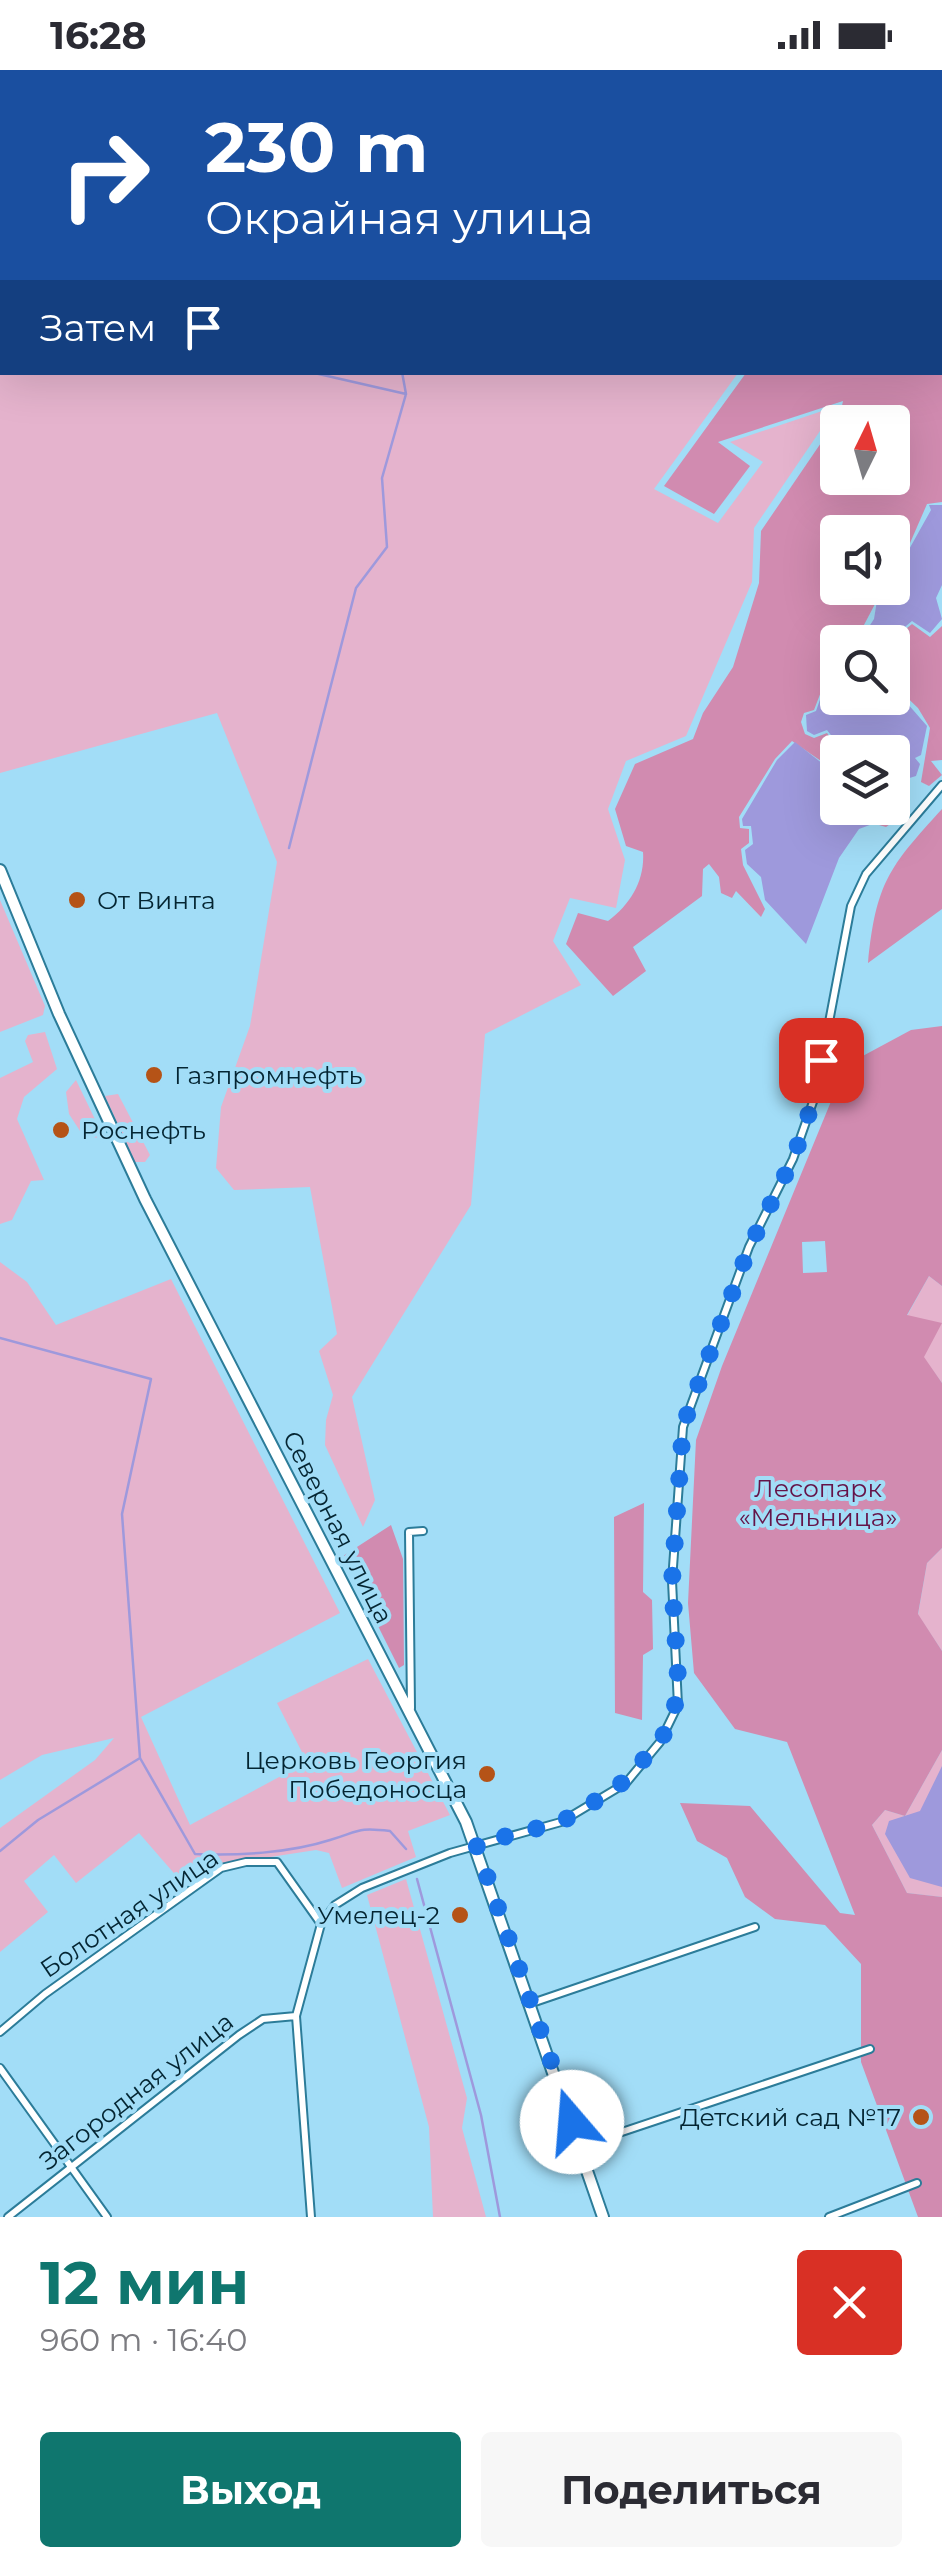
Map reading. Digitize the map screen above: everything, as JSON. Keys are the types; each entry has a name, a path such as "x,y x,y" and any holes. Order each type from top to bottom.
{"main road":[{"name":"Северная улица","path":"0,870 59,1014 145,1199 476,1844 603,2217"}],"street":[{"path":"301,2215 310,2213 296,2016 321,1924 334,1905 362,1888 476,1844 561,1822 617,1788 660,1742 674,1714 678,1678 672,1581 683,1426 745,1257 793,1159 815,1096 850,906 866,874 942,785"},
{"path":"411,1715 409,1532 423,1531"},
{"name":"Болотная улица","path":"0,2032 45,1994 221,1868 246,1862 277,1862 321,1924"},
{"path":"532,2003 755,1927"},
{"name":"Загородная улица","path":"8,2217 262,2018 296,2016"},
{"path":"580,2146 870,2050"},
{"path":"0,2068 107,2217"},
{"path":"829,2217 916,2183"}],"shaded area":[{"path":"0,375 737,375 654,489 718,523 763,462 730,442 820,412 820,431 754,528 752,582 686,736 626,761 608,809 625,860 616,908 570,898 553,941 581,985 485,1034 471,1205 352,1397 375,1500 363,1527 325,1445 333,1395 319,1351 337,1334 310,1187 234,1190 216,1168 221,1107 250,1026 277,862 217,713 0,773"},
{"path":"929,505 942,505 942,585 936,598 942,619 930,633 912,621 907,625 870,625 876,605 910,605 910,548 931,510"},
{"path":"820,699 820,715 910,715 910,706 927,726 921,755 915,758 920,764 916,776 910,778 910,735 831,735 827,730 814,735 807,731 806,715 816,711"},
{"path":"795,742 820,762 820,825 870,825 859,829 839,858 806,944 765,900 761,877 747,864 745,850 753,844 751,826 743,826 742,819 777,760"},
{"path":"0,900 45,1006 43,1015 0,1032"},
{"path":"45,1032 57,1069 24,1097 17,1119 44,1180 31,1181 12,1220 0,1224 0,1078 33,1062 25,1041 28,1035"},
{"path":"76,1080 105,1140 82,1134 69,1114 66,1092"},
{"path":"118,1094 150,1155 145,1162 135,1162 105,1096"},
{"path":"0,1262 27,1282 56,1325 171,1279 340,1613 141,1717 190,1825 307,1762 277,1703 368,1659 450,1815 408,1831 416,1857 342,1888 329,1853 316,1850 217,1865 179,1879 139,1833 76,1883 54,1855 24,1881 48,1912 0,1952 0,1828 95,1760 114,1738 42,1755 0,1780"},
{"path":"929,1276 942,1286 942,1383 923,1357 907,1316"},
{"path":"942,1548 942,1651 918,1615 927,1563"},
{"path":"942,1750 942,1897 907,1893 872,1825 885,1810 905,1816"},
{"path":"942,1766 942,1887 910,1878 885,1834 889,1821 920,1811"},
{"path":"406,1879 467,2098 462,2128 486,2217 433,2217 429,2127 367,1895"}],"green space":[{"path":"745,375 942,375 942,502 927,504 910,543 910,515 820,515 820,605 874,605 864,625 820,625 820,694 814,710 804,713 801,722 805,734 820,736 820,760 792,741 775,759 739,817 740,828 749,829 749,843 741,849 743,865 765,909 761,917 736,891 732,898 721,893 719,877 709,864 703,869 702,896 633,947 646,971 613,996 566,944 578,913 608,921 630,899 639,882 643,852 626,846 615,809 635,764 693,739 703,713 733,667 759,583 761,531 820,444 820,495 910,495 910,405 842,405 843,401 820,405 820,409 718,442 750,466 714,514 664,486"},
{"path":"910,626 930,637 942,626 942,760 931,761 942,775 929,786 921,782 930,728 910,700"},
{"path":"942,809 942,909 868,963 875,913 888,878 909,846"},
{"name":"Лесопарк «Мельница»","path":"942,1026 942,1286 929,1276 907,1315 942,1323 924,1357 942,1383 942,1548 927,1563 918,1614 942,1651 942,1750 905,1816 885,1810 872,1825 907,1893 942,1897 942,2217 918,2217 861,2062 861,1964 825,1925 775,1919 745,1897 727,1858 697,1841 680,1803 750,1806 840,1913 855,1915 787,1742 735,1729 694,1673 688,1603 696,1440 722,1366 846,1065 911,1030","holes":["825,1241 827,1272 803,1273 802,1242"]},
{"path":"644,1503 643,1592 652,1600 653,1649 643,1655 642,1720 615,1713 614,1517"},
{"path":"391,1525 403,1559 404,1665 399,1668 343,1556"}],"waterway":[{"path":"289,848 356,588 387,547 382,478 406,394 323,375"},
{"path":"403,375 406,394"},
{"path":"0,1338 151,1379 122,1514 140,1758"},
{"path":"0,1851 38,1820 140,1758 195,1854 281,1851 371,1829 390,1831 406,1849"},
{"path":"417,1879 481,2115 500,2217"}],"place":[{"name":"От Винта","path":"77,900"},
{"name":"Газпромнефть","path":"154,1075"},
{"name":"Роснефть","path":"61,1130"},
{"name":"Церковь Георгия Победоносца","path":"487,1774"},
{"name":"Умелец-2","path":"460,1915"},
{"name":"Детский сад №17","path":"921,2117"}],"route":[{"path":"572,2122 476,1844 561,1822 626,1783 660,1742 674,1714 678,1678 672,1581 683,1426 749,1248 793,1159 815,1096 821,1060"}]}
